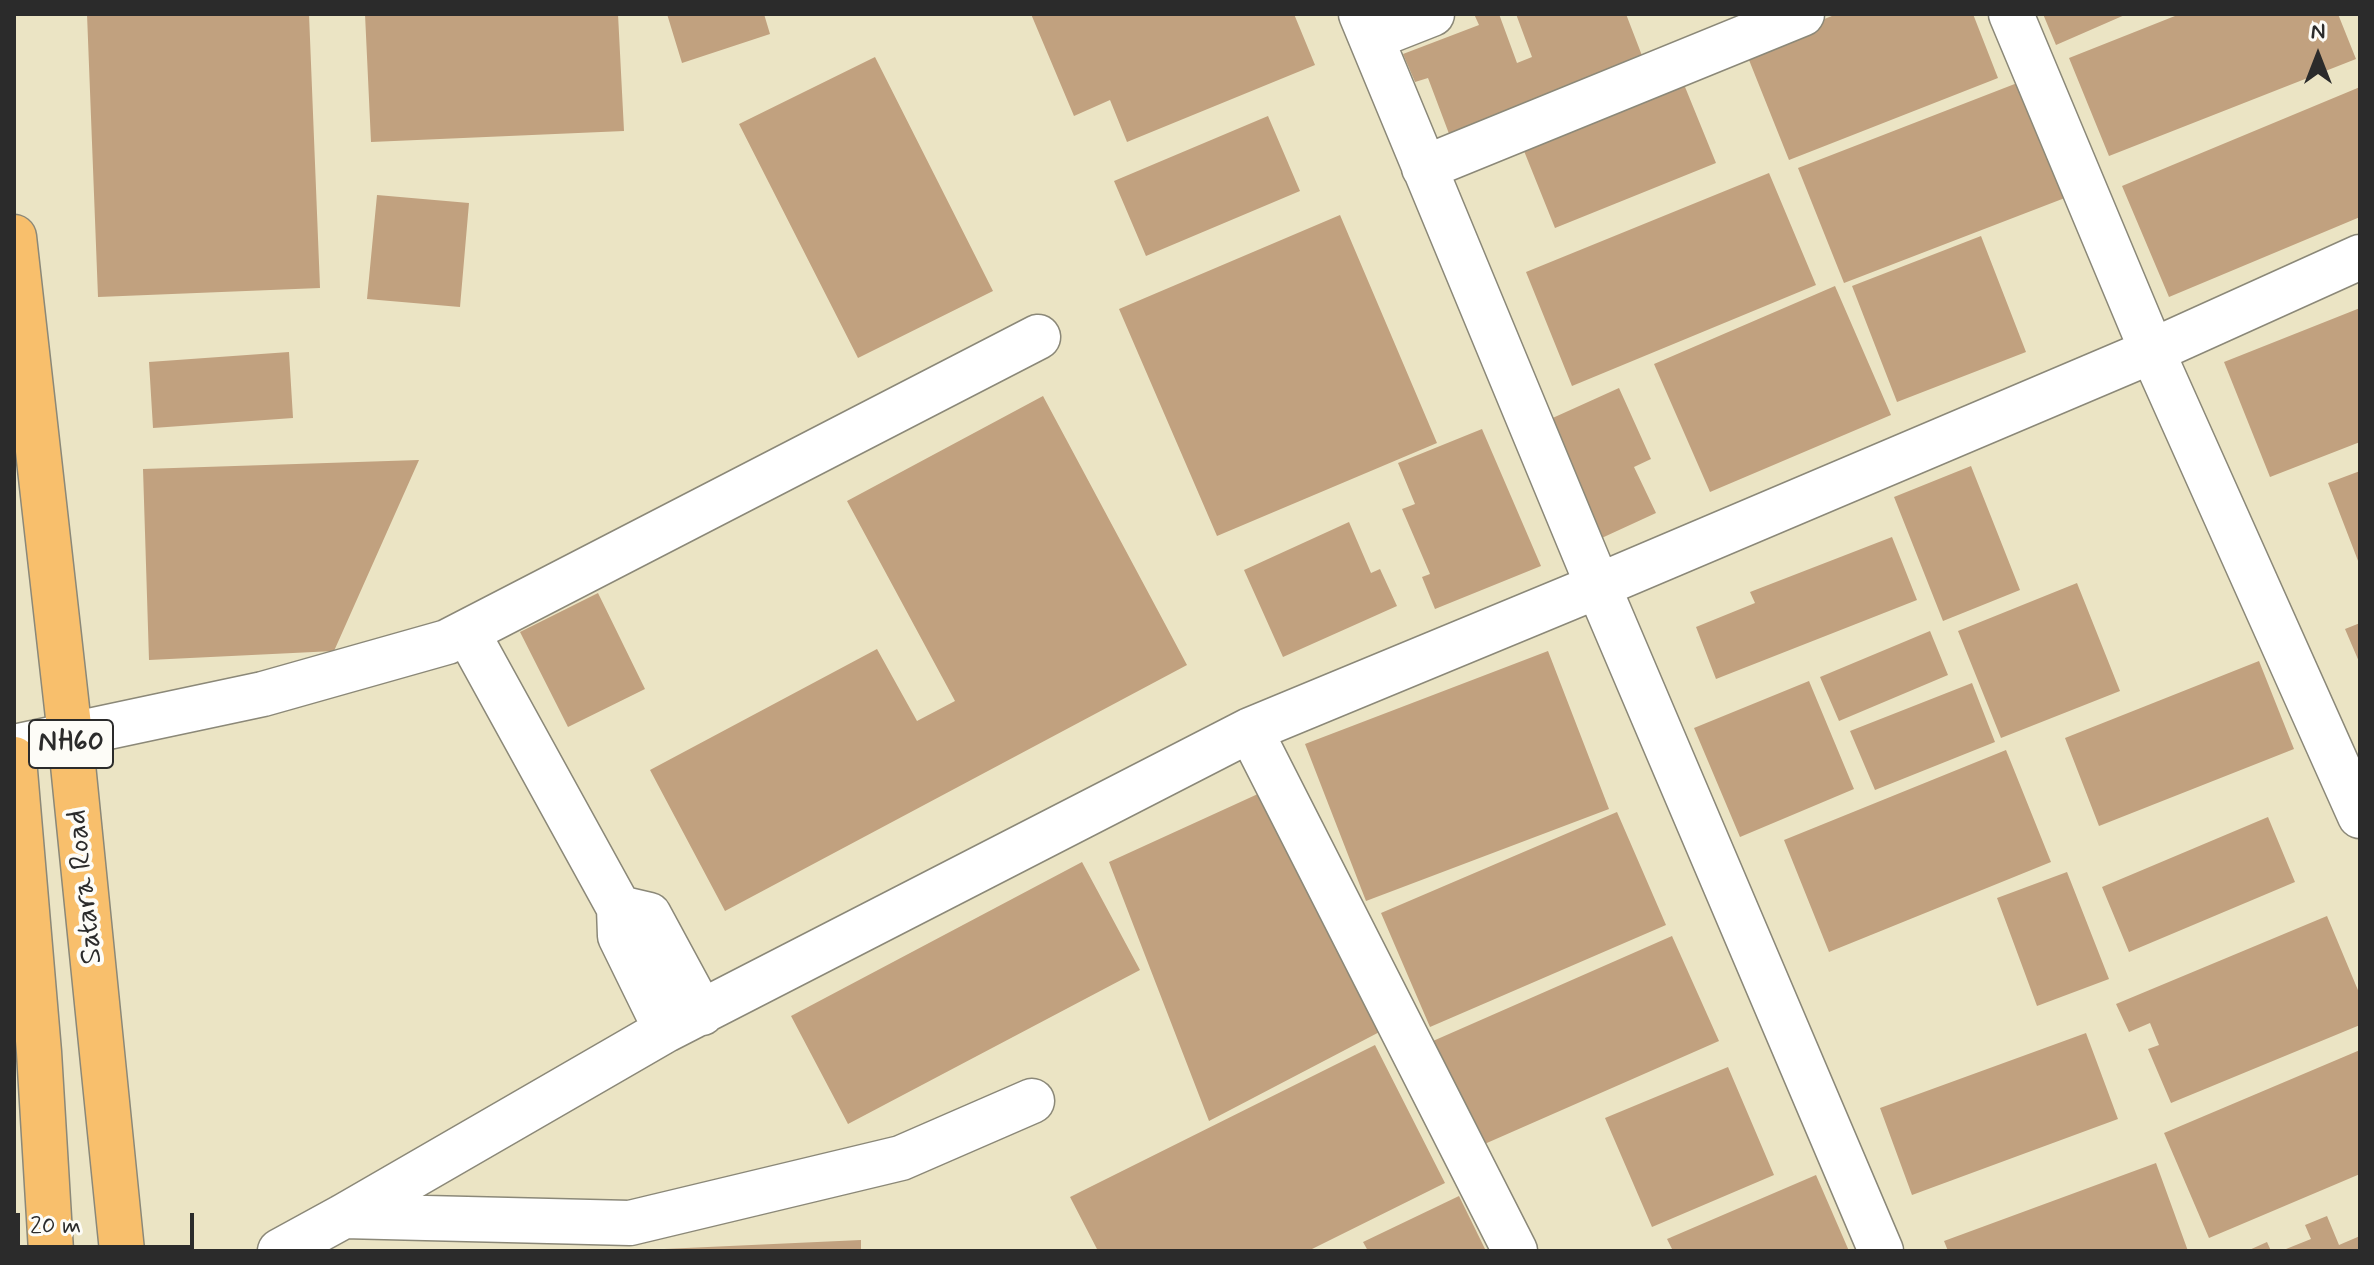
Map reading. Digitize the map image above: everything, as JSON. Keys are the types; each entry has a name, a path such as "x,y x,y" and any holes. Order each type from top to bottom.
{"highway":[{"name":"Satara Road","path":"14,237 70,735 122,1251"},
{"path":"14,759 39,1052 51,1251"}],"street":[{"path":"1432,14 1366,26 1598,586 1881,1251"},
{"path":"1424,168 1802,14"},
{"path":"2011,14 2152,351 2360,816"},
{"path":"280,1251 684,1021 1250,730 2152,351 2360,257"},
{"path":"14,747 263,694 447,642 1038,337"},
{"path":"467,632 619,908 620,936 684,1021"},
{"path":"1250,730 1515,1251"},
{"path":"344,1216 630,1223 901,1158 1032,1101"}],"building":[{"path":"87,14 309,14 320,288 98,297"},
{"path":"365,14 618,14 624,131 371,142"},
{"path":"667,14 764,14 770,34 682,63"},
{"path":"1031,14 1294,14 1315,65 1127,142 1110,100 1074,116"},
{"path":"1474,14 1499,14 1517,63 1532,57 1516,14 1626,14 1646,66 1451,139 1428,78 1415,82 1403,54 1479,25"},
{"path":"1837,14 1973,14 1998,78 1789,160 1745,50"},
{"path":"2043,14 2127,14 2056,45"},
{"path":"2180,14 2338,14 2356,59 2109,156 2069,58"},
{"path":"875,57 993,291 858,358 739,124"},
{"path":"2025,80 2070,196 1844,283 1798,168"},
{"path":"1683,82 1716,163 1555,228 1522,146"},
{"path":"2360,87 2360,217 2169,297 2122,186"},
{"path":"1268,116 1300,191 1146,256 1114,181"},
{"path":"1769,173 1816,285 1572,386 1526,272"},
{"path":"377,195 469,203 460,307 367,299"},
{"path":"1340,215 1437,443 1217,536 1119,309"},
{"path":"1981,236 2026,352 1897,402 1852,286"},
{"path":"1835,286 1891,415 1710,492 1654,364"},
{"path":"2360,308 2360,442 2270,477 2224,362"},
{"path":"289,352 293,418 153,428 149,362"},
{"path":"1619,388 1651,459 1634,467 1656,513 1593,542 1546,421"},
{"path":"1043,396 1187,665 725,911 650,770 877,649 917,721 955,701 847,501"},
{"path":"1482,429 1541,566 1435,609 1422,577 1430,574 1402,509 1415,504 1398,463"},
{"path":"419,460 334,651 149,660 143,469"},
{"path":"1971,466 2020,590 1943,621 1894,497"},
{"path":"2360,471 2360,566 2328,483"},
{"path":"1349,522 1371,573 1380,569 1397,606 1283,657 1244,570"},
{"path":"1892,537 1917,600 1716,679 1696,627 1755,603 1750,592"},
{"path":"2077,583 2120,691 2001,738 1958,631"},
{"path":"598,593 645,689 568,727 520,632"},
{"path":"2360,623 2360,664 2345,629"},
{"path":"1930,631 1948,675 1839,721 1820,677"},
{"path":"1548,651 1609,809 1366,901 1305,744"},
{"path":"2259,661 2294,749 2099,826 2065,738"},
{"path":"1809,681 1854,789 1740,837 1694,728"},
{"path":"1972,683 1995,742 1875,790 1850,731"},
{"path":"2006,750 2051,862 1829,952 1784,840"},
{"path":"1271,788 1389,1027 1209,1121 1109,862"},
{"path":"1617,812 1666,925 1430,1027 1381,913"},
{"path":"2268,817 2295,882 2129,952 2102,887"},
{"path":"1082,862 1140,970 848,1124 791,1016"},
{"path":"2067,872 2109,979 2037,1006 1997,898"},
{"path":"2327,916 2360,995 2360,1025 2171,1103 2148,1049 2159,1045 2150,1023 2129,1032 2116,1004"},
{"path":"1672,936 1719,1041 1480,1146 1433,1041"},
{"path":"2086,1033 2118,1119 1912,1195 1880,1108"},
{"path":"1375,1045 1445,1183 1308,1251 1098,1251 1070,1197"},
{"path":"2360,1050 2360,1174 2209,1238 2164,1133"},
{"path":"1728,1067 1774,1175 1652,1227 1605,1118"},
{"path":"2156,1163 2188,1251 1948,1251 1944,1241"},
{"path":"1816,1175 1849,1251 1673,1251 1667,1239"},
{"path":"1459,1196 1486,1251 1368,1251 1363,1242"},
{"path":"2327,1216 2339,1245 2360,1236 2360,1251 2281,1251 2311,1239 2305,1225"},
{"path":"861,1240 861,1251 664,1251 664,1249"},
{"path":"2267,1242 2271,1251 2247,1251"}]}
